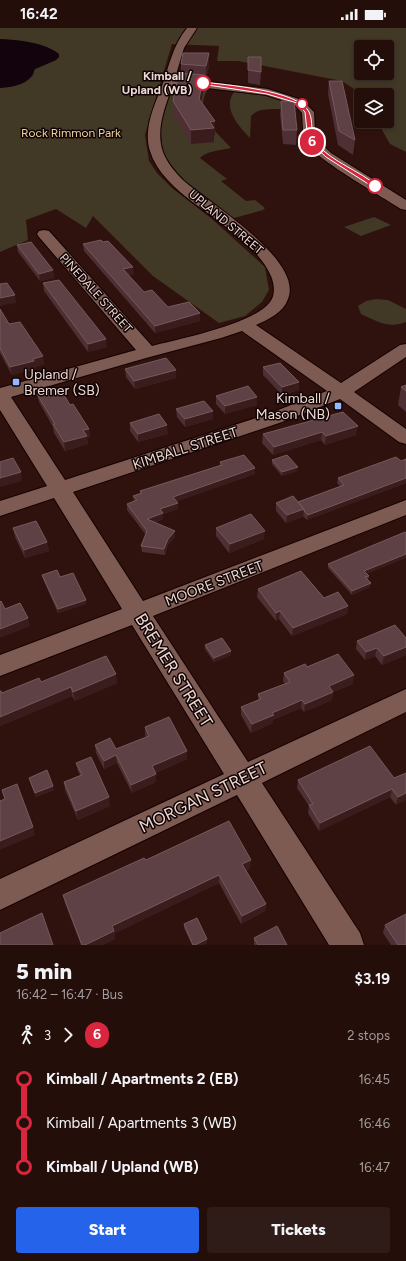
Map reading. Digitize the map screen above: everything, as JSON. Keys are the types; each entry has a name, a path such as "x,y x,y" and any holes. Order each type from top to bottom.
{"street":[{"name":"UPLAND STREET","path":"0,395 148,352 222,333 259,318 277,305 281,297 281,282 271,261 260,249 229,222 181,184 165,167 160,158 155,141 155,129 163,96 180,46 192,28"},
{"path":"169,81 268,92 298,102 308,112 309,131 313,143 328,156 406,206"},
{"name":"PINEDALE STREET","path":"44,234 148,352"},
{"path":"244,325 374,414 406,438"},
{"name":"KIMBALL STREET","path":"0,509 275,418 340,392 377,370 406,350"},
{"name":"BREMER STREET","path":"0,395 348,945"},
{"name":"MOORE STREET","path":"0,666 406,507"},
{"name":"MORGAN STREET","path":"0,895 406,700"}],"green space":[{"name":"Rock Rimmon Park","path":"0,28 406,28 406,152 390,144 381,128 394,128 394,88 354,89 342,81 238,61 217,61 219,46 172,44 145,135 149,161 157,173 172,188 212,219 265,267 269,290 262,302 245,316 219,323 153,276 93,216 86,228 56,209 26,220 28,240 0,252 0,88 17,86 25,82 31,77 35,69 56,60 59,56 49,48 23,42 0,39"},
{"path":"169,85 209,86 203,101 203,110 207,120 231,148 210,152 200,158 227,179 221,181 246,201 255,200 265,208 263,210 234,218 227,217 174,173 160,149 161,110"},
{"path":"234,92 258,95 262,93 295,104 299,109 267,109 255,113 251,116 250,138 233,117 230,105"},
{"path":"374,217 391,225 361,236 344,227"},
{"path":"376,299 388,300 406,309 406,322 394,325 388,324 361,314 358,306 366,301"}],"shaded area":[{"path":"0,39 39,44 53,50 59,54 59,57 56,60 35,69 32,76 21,84 0,88"}],"building":[{"path":"183,53 209,53 206,66 181,64"},
{"path":"248,57 261,57 261,72 248,70"},
{"path":"179,73 204,75 199,99 215,121 210,122 214,128 191,130 173,101"},
{"path":"329,81 342,81 355,140 339,131"},
{"path":"281,101 294,101 297,130 283,130"},
{"path":"101,240 103,242 108,241 133,267 123,269 144,292 152,290 168,307 189,302 200,313 155,326 83,244"},
{"path":"31,242 53,270 39,274 17,245"},
{"path":"59,280 106,339 88,344 43,283"},
{"path":"7,283 15,295 0,298 0,284"},
{"path":"0,309 9,324 20,322 43,356 33,359 34,361 10,367 0,348"},
{"path":"166,358 176,370 134,381 125,369"},
{"path":"280,363 299,382 282,387 263,367"},
{"path":"406,385 406,391 401,387"},
{"path":"248,386 257,397 225,406 216,396"},
{"path":"60,388 70,405 73,404 89,429 83,430 87,436 64,442 37,394"},
{"path":"204,401 213,411 185,419 176,409"},
{"path":"343,412 358,426 326,436 322,432 274,447 263,434"},
{"path":"159,414 167,425 138,434 130,423"},
{"path":"244,455 255,468 173,497 178,503 160,509 163,513 147,519 175,531 168,539 164,549 141,546 147,531 127,504 137,500 133,496 142,493 140,491 222,465 220,462"},
{"path":"287,455 298,467 282,472 272,460"},
{"path":"396,457 401,461 406,459 406,478 308,515 298,502 344,485 338,478"},
{"path":"13,458 21,472 0,478 0,462"},
{"path":"293,496 304,509 287,515 276,503"},
{"path":"251,514 265,531 230,544 216,528"},
{"path":"36,521 47,542 24,550 13,528"},
{"path":"405,532 406,554 364,571 369,576 365,577 371,583 352,591 328,564"},
{"path":"57,570 60,577 73,573 86,600 58,609 42,575"},
{"path":"301,571 324,598 338,592 348,606 293,628 280,611 276,613 258,589"},
{"path":"1,601 5,609 20,603 28,618 0,629"},
{"path":"395,625 406,638 406,647 384,656 377,648 366,652 357,641"},
{"path":"222,638 231,651 214,658 205,645"},
{"path":"338,654 354,675 329,686 333,692 305,704 302,700 272,713 274,715 252,724 241,707 261,699 258,694 290,682 284,673 305,664 307,667"},
{"path":"106,656 116,674 73,692 71,687 0,717 0,691 2,693 39,678 41,682"},
{"path":"169,717 187,751 152,766 156,774 131,785 116,755 104,761 95,745 110,738 116,749 149,736 145,727"},
{"path":"370,746 394,778 406,773 406,793 398,797 392,789 320,823 309,805 313,804 298,780"},
{"path":"91,757 109,797 76,811 64,782 82,775 76,763"},
{"path":"47,770 53,786 35,793 29,778"},
{"path":"17,784 33,827 0,841 0,801 5,799 2,790"},
{"path":"229,821 251,860 242,864 266,904 242,916 219,875 112,926 114,931 85,945 82,945 63,895 144,858 146,860"},
{"path":"42,913 53,945 0,945 0,933"},
{"path":"406,914 406,945 398,945 385,925"},
{"path":"197,918 207,939 193,945 184,924"},
{"path":"277,926 287,945 258,945 254,938"}],"bus line":[{"name":"6","path":"203,83 268,92 284,96 298,102 306,108 308,112 309,131 313,143 328,156 375,186"}],"place":[{"name":"Kimball / Upland (WB)","path":"203,83"},
{"name":"Upland / Bremer (SB)","path":"16,382"},
{"name":"Kimball / Mason (NB)","path":"338,406"}]}
